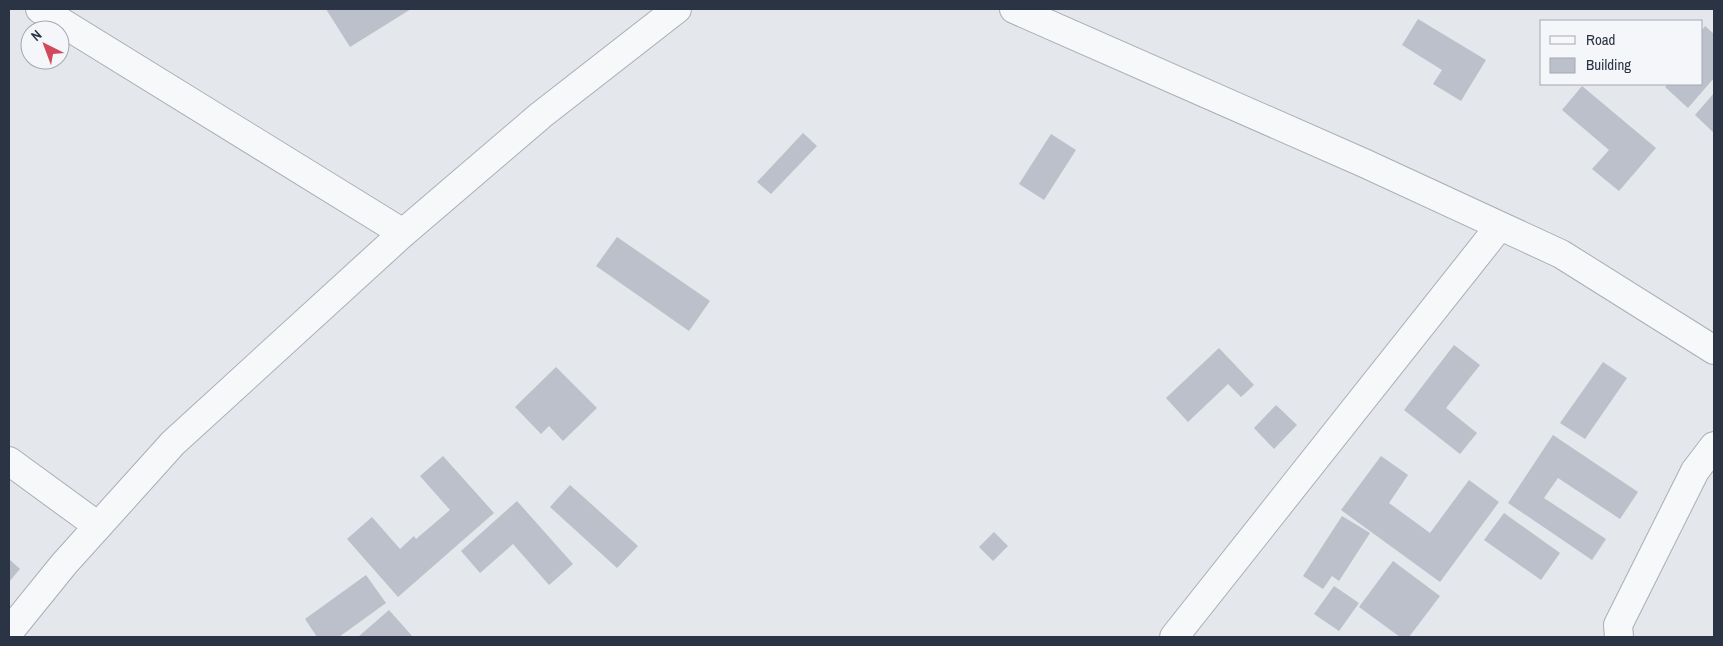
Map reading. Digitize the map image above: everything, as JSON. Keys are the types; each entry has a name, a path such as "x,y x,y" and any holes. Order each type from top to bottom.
{"street":[{"path":"40,9 402,233"},
{"path":"9,632 64,564 173,443 402,233 541,115 678,9"},
{"path":"1014,9 1364,163 1561,254 1714,350"},
{"path":"1174,637 1499,227"},
{"path":"1619,637 1618,624 1695,471 1714,446"},
{"path":"9,461 98,526"}],"building":[{"path":"326,9 411,9 350,47"},
{"path":"1418,19 1486,60 1461,101 1433,84 1442,70 1402,45"},
{"path":"1705,26 1714,34 1714,78 1688,108 1665,87 1667,85 1703,85 1703,29"},
{"path":"1582,86 1656,148 1619,191 1592,169 1609,150 1562,110"},
{"path":"1714,93 1714,133 1695,115"},
{"path":"803,133 817,146 771,194 757,182"},
{"path":"1051,134 1076,150 1044,200 1019,184"},
{"path":"617,237 710,301 689,331 596,266"},
{"path":"1454,345 1480,365 1446,408 1477,433 1460,454 1404,410"},
{"path":"1219,348 1254,385 1241,397 1228,384 1188,422 1166,398"},
{"path":"1603,362 1627,378 1585,439 1560,423"},
{"path":"556,367 597,408 563,441 549,426 541,434 515,407"},
{"path":"1276,405 1297,425 1274,449 1254,428"},
{"path":"1553,435 1638,492 1620,519 1558,478 1544,498 1606,539 1592,560 1508,503"},
{"path":"443,456 494,513 398,597 347,539 372,517 400,549 414,536 416,539 450,510 420,476"},
{"path":"1381,456 1408,475 1389,503 1430,533 1469,480 1499,502 1440,582 1341,510"},
{"path":"570,485 638,546 617,568 550,507"},
{"path":"517,501 573,564 549,585 513,544 480,573 461,551"},
{"path":"1504,513 1560,553 1541,580 1484,540"},
{"path":"1342,516 1370,533 1339,581 1332,576 1323,589 1303,576"},
{"path":"994,532 1008,546 993,561 979,547"},
{"path":"9,559 20,569 9,582"},
{"path":"1393,561 1440,596 1409,637 1400,637 1359,607"},
{"path":"366,575 386,603 339,637 317,637 305,619"},
{"path":"1334,586 1359,603 1339,631 1314,614"},
{"path":"389,610 413,637 358,637"}]}
